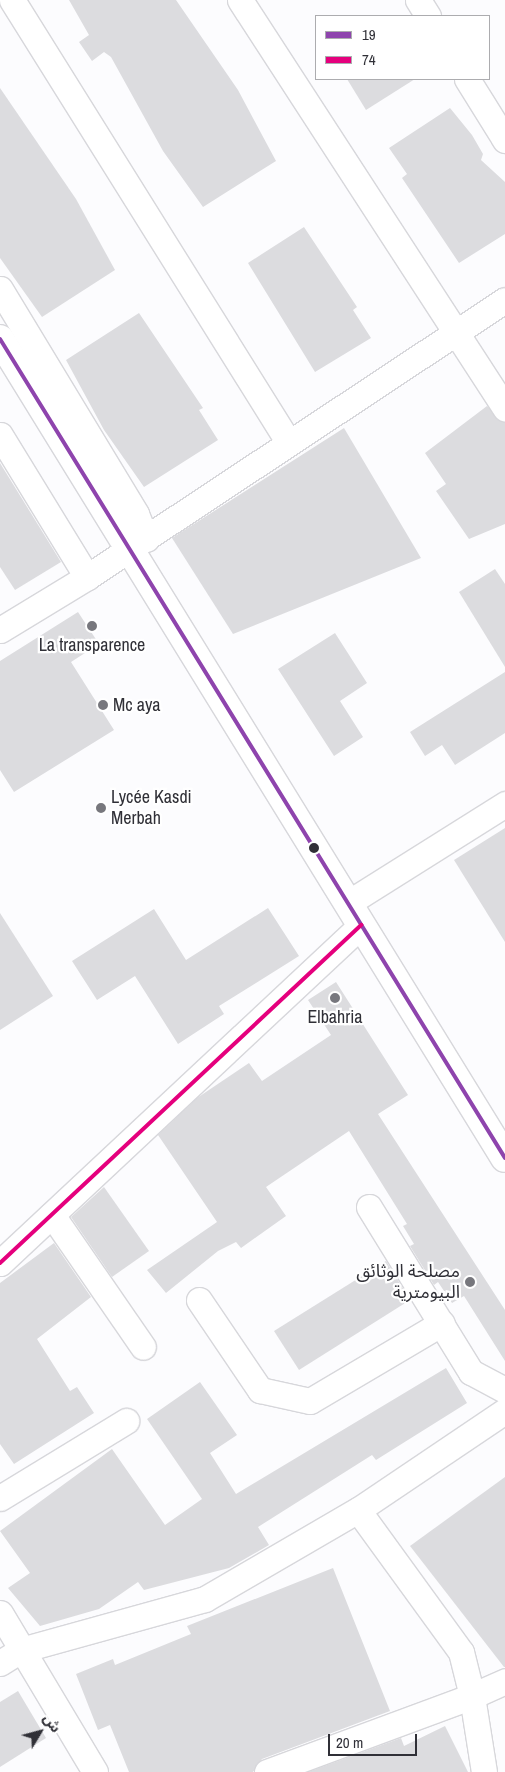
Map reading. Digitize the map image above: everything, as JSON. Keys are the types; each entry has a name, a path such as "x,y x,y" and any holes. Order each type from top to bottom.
{"main road":[{"path":"0,338 138,544 355,914 505,1158"}],"street":[{"path":"12,0 289,443"},
{"path":"240,0 452,334 505,408"},
{"path":"418,0 427,15"},
{"path":"468,80 505,140"},
{"path":"0,290 136,514 138,544"},
{"path":"0,630 138,544 505,300"},
{"path":"0,435 87,577"},
{"path":"0,1263 52,1215 355,914 505,804"},
{"path":"369,1207 471,1372 505,1390"},
{"path":"52,1215 143,1347"},
{"path":"199,1300 260,1390 310,1401 442,1323"},
{"path":"0,1663 21,1650 204,1599 358,1510 505,1411"},
{"path":"0,1498 126,1421"},
{"path":"358,1510 461,1652 472,1696 484,1772"},
{"path":"0,1613 95,1772"},
{"path":"267,1772 472,1696 505,1681"}],"building":[{"path":"69,0 176,0 238,90 276,161 203,207 163,151 111,57 104,52 92,61 79,42 89,35"},
{"path":"348,80 413,80 366,110"},
{"path":"0,88 76,199 115,270 42,317 0,258"},
{"path":"450,108 472,135 483,154 481,160 505,182 505,234 459,263 402,178 407,174 389,148"},
{"path":"304,227 357,307 353,310 371,338 315,372 248,263"},
{"path":"139,313 203,408 199,410 218,440 144,487 104,430 66,360"},
{"path":"487,406 505,422 505,524 469,539 436,491 446,484 425,453"},
{"path":"344,428 421,558 233,634 172,538"},
{"path":"0,463 61,562 15,590 0,567"},
{"path":"495,569 505,584 505,667 459,592"},
{"path":"78,612 99,644 71,662 114,730 14,792 0,770 0,661"},
{"path":"335,633 367,683 340,701 363,737 334,756 278,669"},
{"path":"505,672 505,733 455,765 442,745 425,756 410,732"},
{"path":"505,828 505,942 454,860"},
{"path":"268,908 299,956 219,1006 224,1014 178,1044 135,976 97,1000 72,961 154,909 186,960"},
{"path":"0,913 53,996 0,1030"},
{"path":"336,982 408,1095 378,1114 505,1310 505,1361 464,1296 452,1303 438,1282 434,1285 410,1246 414,1244 403,1226 407,1224 349,1131 266,1187 286,1216 241,1248 236,1242 218,1251 166,1293 147,1270 217,1222 158,1135 197,1098 249,1063 262,1081 331,1035 308,1000"},
{"path":"104,1187 149,1251 112,1277 71,1217"},
{"path":"54,1243 91,1297 37,1339 70,1391 77,1387 94,1413 14,1464 0,1444 0,1283"},
{"path":"386,1261 410,1300 299,1370 274,1331"},
{"path":"446,1368 467,1403 376,1460 372,1455 258,1527 269,1545 229,1568 144,1590 138,1582 99,1609 40,1626 8,1588 30,1573 0,1531 112,1449 165,1525 202,1499 147,1419 200,1382 237,1435 210,1453 236,1494"},
{"path":"505,1477 505,1667 504,1667 410,1546"},
{"path":"333,1568 390,1711 262,1759 253,1772 129,1772 110,1725 98,1730 76,1674 113,1659 115,1665 191,1634 187,1626"},
{"path":"18,1691 46,1738 0,1767 0,1702"},
{"path":"445,1726 468,1772 308,1772 401,1738 404,1746"}],"transit line":[{"name":"19","path":"0,339 505,1158"},
{"name":"74","path":"0,1263 361,925"}],"place":[{"name":"La transparence","path":"92,626"},
{"name":"Mc aya","path":"103,705"},
{"name":"Lycée Kasdi Merbah","path":"101,808"},
{"name":"Elbahria","path":"335,998"},
{"name":"مصلحة الوثائق البيومترية","path":"470,1282"}]}
